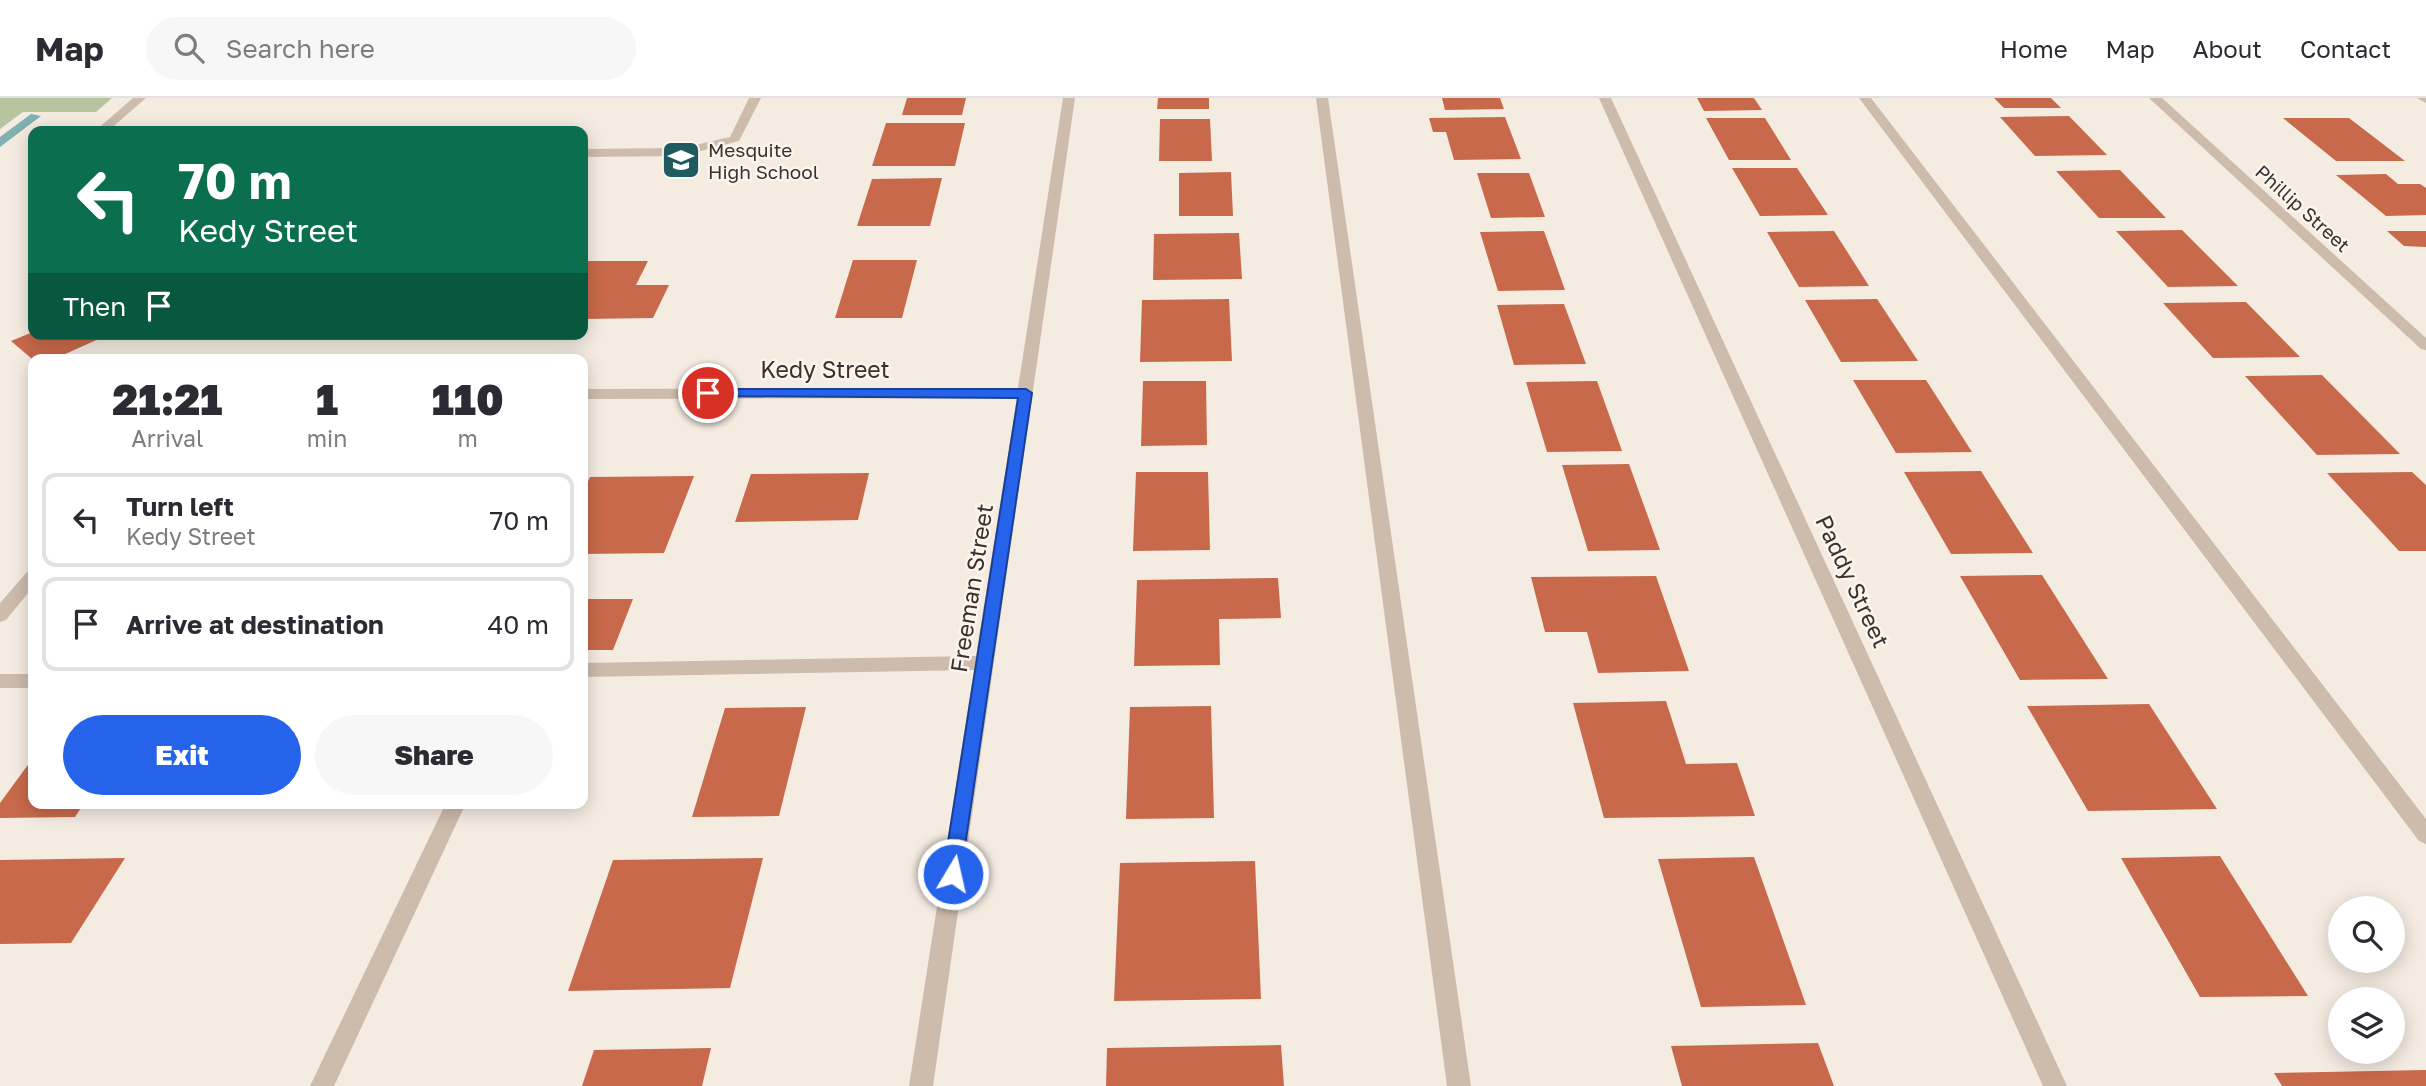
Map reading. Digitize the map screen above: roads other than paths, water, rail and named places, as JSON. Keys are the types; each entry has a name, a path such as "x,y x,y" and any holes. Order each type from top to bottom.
{"street":[{"path":"107,126 140,98"},
{"path":"588,153 682,152 735,139 755,98"},
{"name":"Freeman Street","path":"921,1086 1069,98"},
{"path":"1322,98 1459,1086"},
{"name":"Paddy Street","path":"1605,98 2055,1086"},
{"path":"1866,98 2426,835"},
{"name":"Phillip Street","path":"2155,98 2426,346"},
{"name":"Kedy Street","path":"588,394 1026,393"},
{"path":"0,615 28,582"},
{"path":"588,670 985,663"},
{"path":"0,681 28,681"},
{"path":"322,1086 453,809"}],"waterway":[{"path":"0,143 35,116"}],"place":[{"name":"Mesquite High School","path":"681,160"}]}
